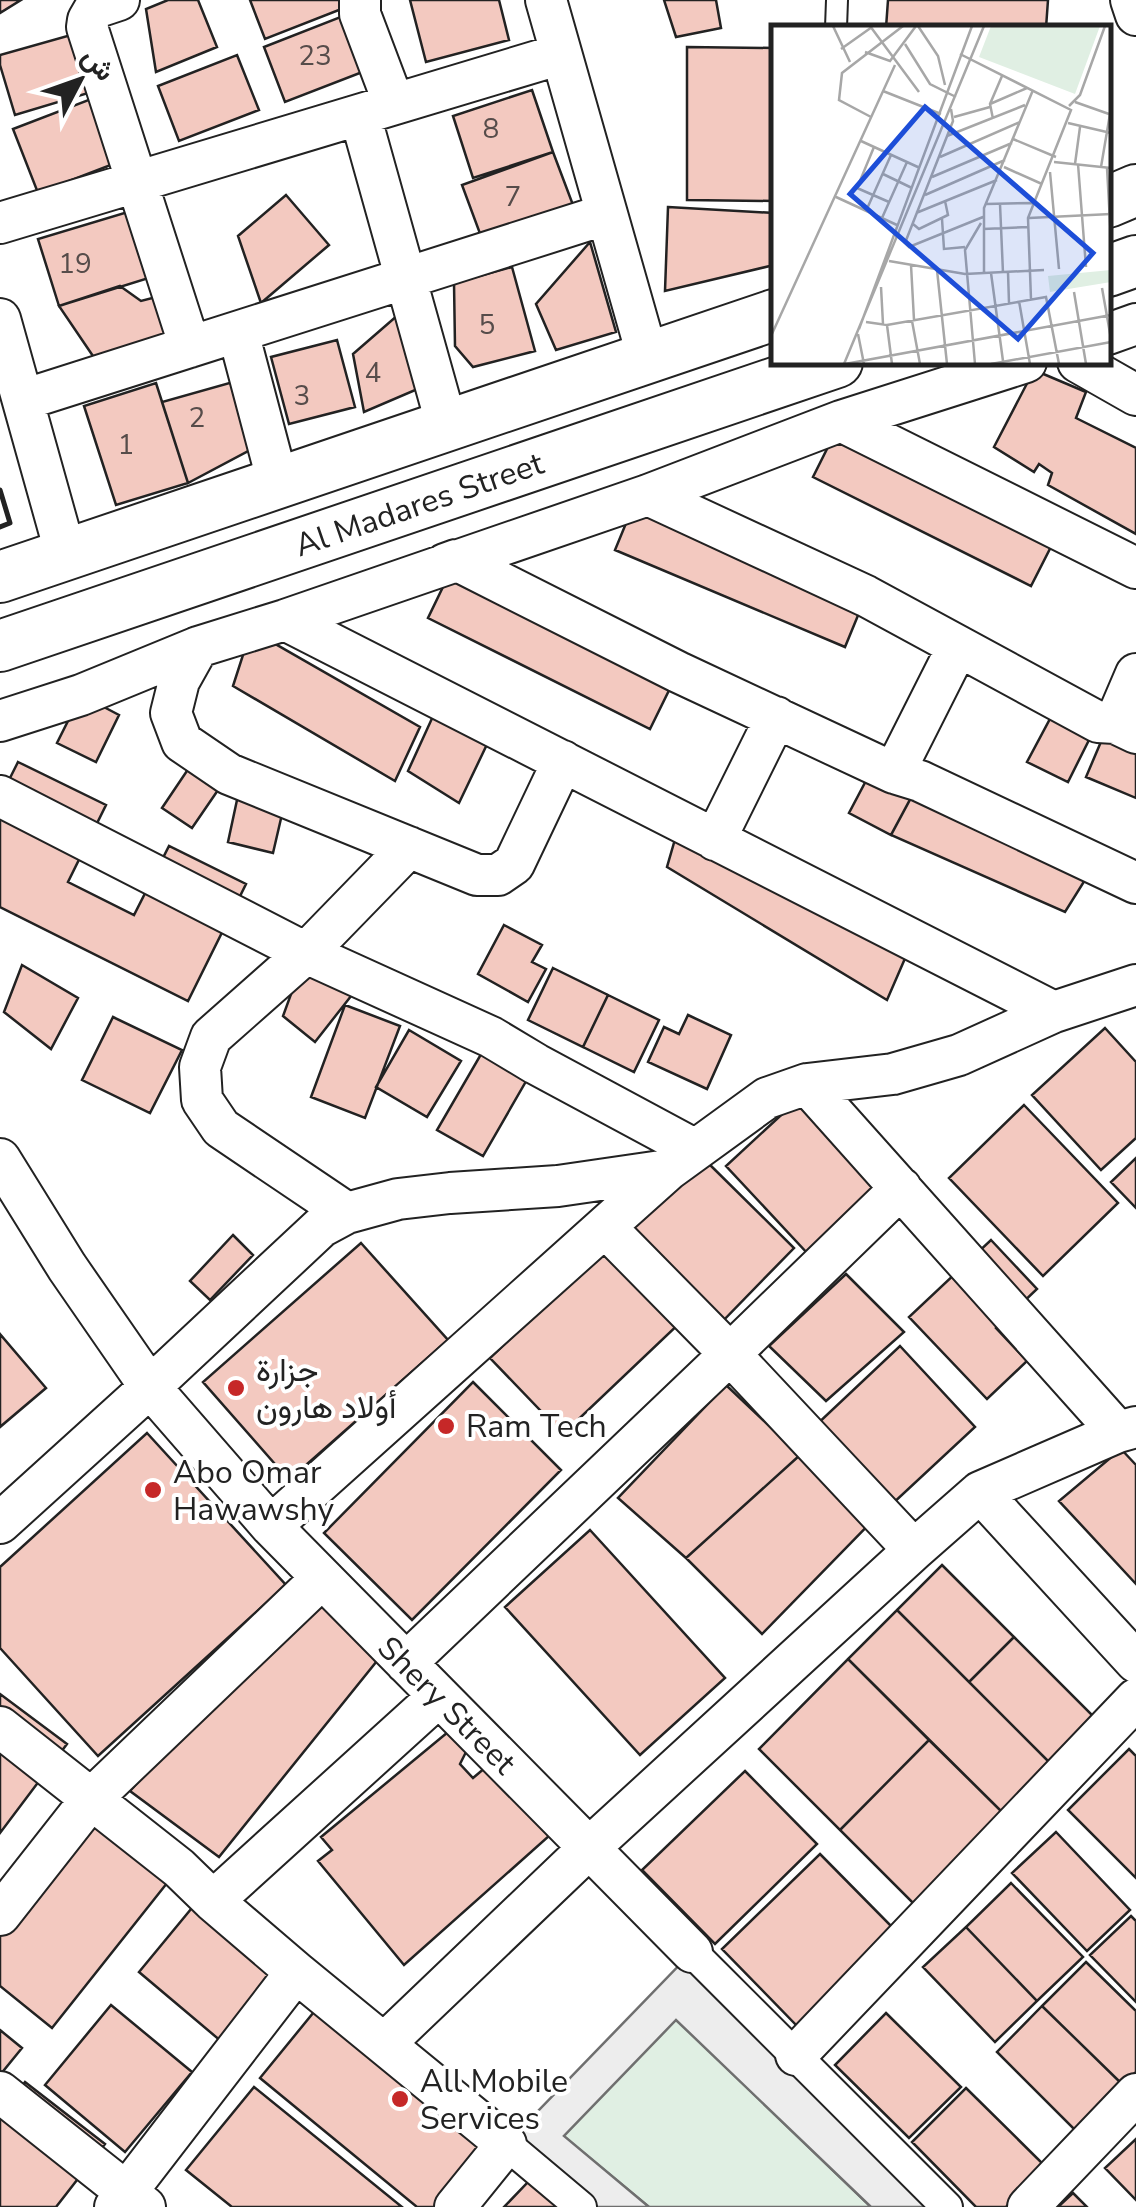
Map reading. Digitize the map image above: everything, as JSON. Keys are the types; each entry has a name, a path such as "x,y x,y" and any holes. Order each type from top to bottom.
{"street":[{"path":"119,0 95,8 88,28 190,347"},
{"path":"360,0 405,279 447,426"},
{"path":"546,0 648,358"},
{"path":"1131,0 1136,15"},
{"path":"0,223 561,54"},
{"path":"1111,201 1136,190"},
{"path":"23,400 607,214"},
{"path":"1111,269 1136,261"},
{"name":"Al Madares Street","path":"0,577 771,317"},
{"path":"0,319 66,555"},
{"path":"1111,333 1136,324"},
{"path":"238,332 278,483"},
{"name":"Al Madares Street","path":"0,646 828,365"},
{"path":"445,564 648,496 841,421 1017,365"},
{"path":"1083,365 1136,395"},
{"path":"841,421 1136,568"},
{"path":"648,496 866,596 1098,722 1126,728 1136,674"},
{"path":"0,721 80,695 198,647 456,560 678,672 1136,883"},
{"path":"285,620 1054,1012"},
{"path":"894,773 958,646"},
{"path":"198,647 180,681 171,714 182,742 229,774 477,875 498,875 514,864 563,761"},
{"path":"715,840 776,717"},
{"path":"0,796 306,953 491,1037 681,1159"},
{"path":"347,1212 220,1128 202,1100 200,1067 211,1037 306,953 409,847"},
{"path":"271,1526 681,1159 767,1098 807,1084 894,1074 959,1055 1054,1012 1136,985"},
{"path":"384,2044 590,1848 980,1492 1127,1430 807,1084"},
{"name":"Shery Street","path":"0,1159 67,1267 150,1388 271,1526 947,2207"},
{"path":"0,1523 321,1227 347,1212 398,1199 558,1186 681,1159"},
{"path":"406,1662 901,1188"},
{"path":"605,1226 914,1550"},
{"path":"980,1492 1136,1662"},
{"path":"0,1915 92,1799 322,1578"},
{"path":"213,1901 439,1696"},
{"path":"796,2055 1136,1699"},
{"path":"0,1727 179,1868 296,1972 581,2207"},
{"path":"0,2092 129,2202 296,1972"},
{"path":"1028,2207 1136,2094"},
{"path":"455,2207 506,2144"}],"lane":[{"path":"836,25 837,0"}],"green space":[{"path":"676,2019 871,2207 649,2207 563,2136"}],"shaded area":[{"path":"692,1952 947,2207 871,2207 676,2020 564,2136 649,2207 581,2207 506,2144"}],"building":[{"path":"0,0 21,0 0,13"},
{"path":"168,0 198,0 217,47 156,72 146,9"},
{"path":"250,0 341,0 344,8 265,39"},
{"path":"410,0 499,0 509,40 426,62"},
{"path":"664,0 716,0 721,28 676,37"},
{"path":"888,0 1048,0 1046,25 886,25"},
{"path":"343,16 365,71 285,102 264,47"},
{"path":"78,33 95,91 15,115 0,55"},
{"path":"687,47 771,48 771,201 687,200"},
{"path":"237,55 259,110 179,141 158,86"},
{"path":"532,90 553,152 473,178 453,116"},
{"path":"91,99 116,163 38,193 13,129"},
{"path":"553,152 573,205 482,239 462,185"},
{"path":"286,195 329,245 261,303 238,236"},
{"path":"668,207 771,213 771,266 665,291"},
{"path":"131,211 152,277 59,306 38,239"},
{"path":"590,242 616,332 556,350 536,304"},
{"path":"512,267 535,351 473,367 455,346 454,283"},
{"path":"120,286 141,301 160,296 172,338 95,359 59,306"},
{"path":"406,308 427,385 364,412 353,354"},
{"path":"337,340 355,407 289,424 271,357"},
{"path":"1034,370 1086,392 1076,418 1136,448 1136,534 1048,485 1052,473 1039,464 1034,472 994,447"},
{"path":"233,382 250,450 188,483 162,402"},
{"path":"156,383 188,483 116,505 84,406"},
{"path":"841,421 1059,531 1031,586 813,477"},
{"path":"636,499 866,596 845,647 615,550"},
{"path":"456,560 678,672 650,729 428,618"},
{"path":"251,630 420,727 395,781 233,686"},
{"path":"81,695 119,715 96,762 57,743"},
{"path":"1059,702 1098,722 1068,782 1027,762"},
{"path":"434,714 491,736 459,803 408,771"},
{"path":"1106,730 1136,743 1136,798 1086,777"},
{"path":"199,753 229,774 192,828 162,808"},
{"path":"878,758 920,781 891,835 849,813"},
{"path":"18,762 106,805 68,882 134,915 169,846 246,884 188,1001 0,907 0,798"},
{"path":"920,781 1095,864 1065,912 891,835"},
{"path":"240,786 286,797 273,853 228,842"},
{"path":"680,822 913,940 887,1000 667,867"},
{"path":"504,925 542,945 532,962 546,969 528,1002 478,974"},
{"path":"306,953 355,991 315,1042 283,1016"},
{"path":"22,965 78,998 51,1049 4,1012"},
{"path":"553,968 608,995 583,1047 528,1020"},
{"path":"608,995 659,1020 634,1072 583,1047"},
{"path":"345,1005 400,1026 365,1118 311,1097"},
{"path":"688,1015 731,1035 707,1089 648,1062 664,1027 679,1034"},
{"path":"113,1017 182,1050 150,1113 82,1080"},
{"path":"1105,1028 1136,1062 1136,1138 1101,1170 1032,1095"},
{"path":"409,1030 461,1061 427,1117 376,1087"},
{"path":"491,1037 536,1064 483,1156 437,1130"},
{"path":"805,1093 888,1181 809,1255 726,1166"},
{"path":"1024,1105 1118,1203 1043,1276 949,1178"},
{"path":"701,1156 794,1248 717,1327 624,1235"},
{"path":"1136,1158 1136,1208 1111,1182"},
{"path":"233,1235 253,1255 210,1300 190,1281"},
{"path":"991,1240 1037,1289 996,1328 1027,1361 987,1399 909,1317"},
{"path":"611,1242 684,1319 563,1434 490,1358"},
{"path":"361,1243 448,1340 289,1480 203,1382"},
{"path":"846,1274 904,1332 826,1401 769,1346"},
{"path":"0,1334 46,1388 0,1427"},
{"path":"900,1346 975,1427 889,1507 814,1427"},
{"path":"473,1382 561,1470 412,1620 324,1533"},
{"path":"726,1385 800,1455 686,1558 618,1498"},
{"path":"147,1433 286,1585 98,1756 0,1648 0,1567"},
{"path":"1121,1449 1136,1465 1136,1584 1059,1501"},
{"path":"800,1455 882,1511 762,1634 686,1558"},
{"path":"590,1530 725,1678 640,1755 505,1607"},
{"path":"942,1565 1014,1637 969,1682 897,1610"},
{"path":"308,1591 389,1646 219,1857 130,1791"},
{"path":"897,1610 1052,1765 1004,1814 848,1659"},
{"path":"1014,1637 1097,1720 1052,1765 969,1682"},
{"path":"848,1659 929,1740 840,1830 759,1749"},
{"path":"0,1694 67,1744 0,1833"},
{"path":"448,1732 466,1752 460,1764 473,1778 486,1767 549,1836 404,1965 318,1861 332,1850 321,1837"},
{"path":"929,1740 1004,1814 914,1904 840,1830"},
{"path":"1129,1749 1136,1756 1136,1878 1068,1810"},
{"path":"745,1771 817,1844 715,1944 642,1870"},
{"path":"102,1807 179,1868 52,2028 0,1986 0,1934"},
{"path":"1056,1832 1130,1910 1087,1951 1012,1873"},
{"path":"820,1854 898,1933 800,2029 722,1949"},
{"path":"1011,1883 1083,1957 1037,2001 966,1927"},
{"path":"196,1903 280,1973 222,2042 139,1972"},
{"path":"1131,1916 1136,1921 1136,2002 1090,1955"},
{"path":"966,1927 1037,2001 995,2042 923,1967"},
{"path":"1086,1962 1136,2011 1136,2072 1123,2085 1042,2006"},
{"path":"111,2005 192,2072 125,2152 45,2085"},
{"path":"1042,2006 1123,2085 1077,2132 997,2052"},
{"path":"318,2007 489,2138 436,2207 417,2207 260,2078"},
{"path":"886,2013 961,2087 909,2138 835,2065"},
{"path":"0,2030 22,2048 0,2075"},
{"path":"25,2082 105,2144 56,2207 0,2207 0,2115"},
{"path":"254,2087 402,2207 232,2207 186,2170"},
{"path":"966,2088 1046,2167 1006,2207 976,2207 912,2142"},
{"path":"1136,2139 1136,2200 1105,2168"},
{"path":"530,2180 563,2207 504,2207"},
{"path":"1073,2193 1087,2207 1058,2207"}],"wall":[{"path":"0,490 10,523 0,527"}],"place":[{"name":"جزارة أولاد هارون","path":"236,1388"},
{"name":"Ram Tech","path":"446,1426"},
{"name":"Abo Omar Hawawshy","path":"153,1490"},
{"name":"All Mobile Services","path":"400,2099"}]}
